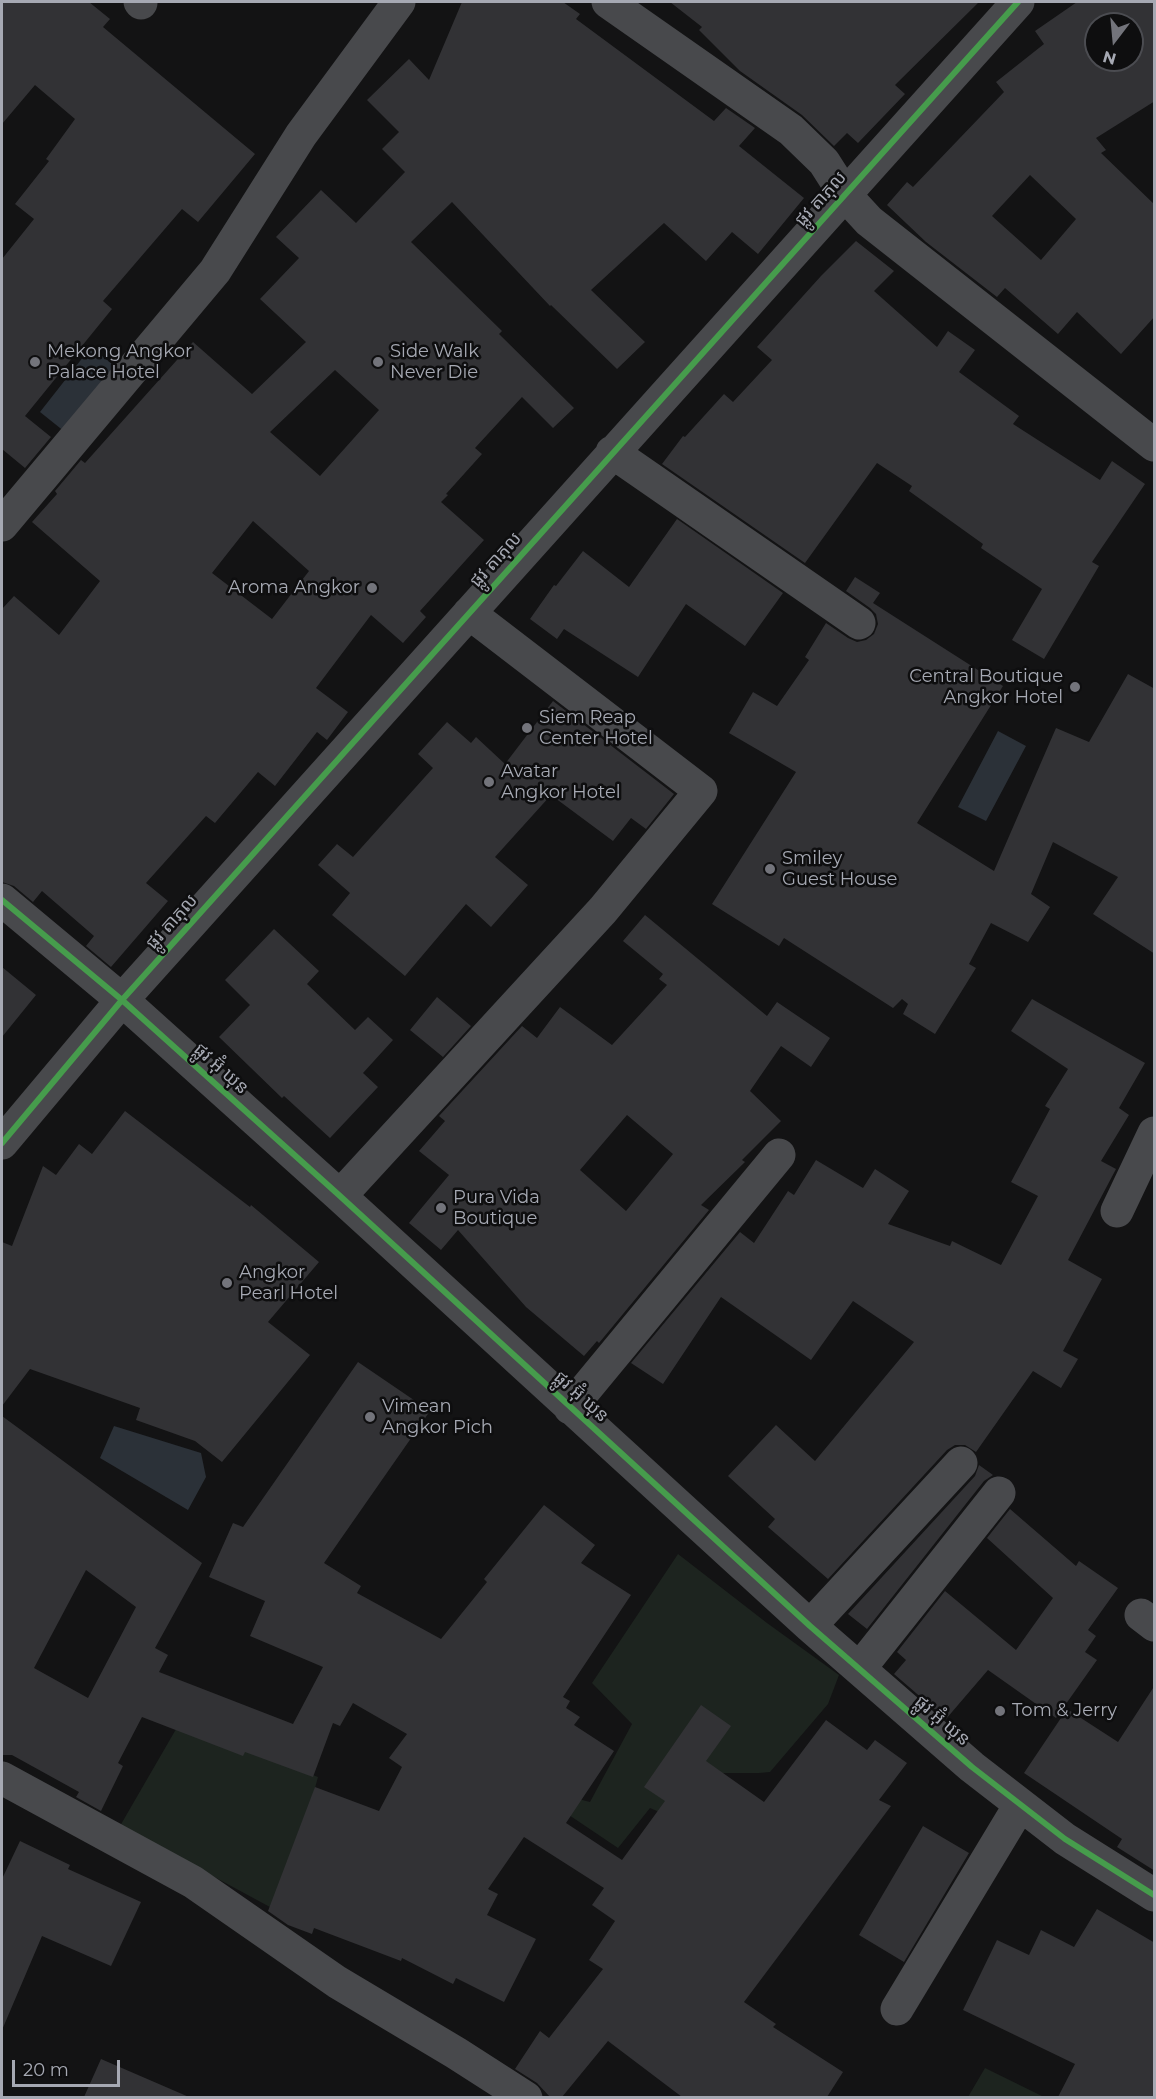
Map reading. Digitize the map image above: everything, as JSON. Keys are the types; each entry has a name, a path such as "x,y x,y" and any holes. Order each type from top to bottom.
{"street":[{"path":"2,525 214,271 301,135 399,2"},
{"path":"608,2 792,130 824,162 845,195 869,221 1155,445"},
{"name":"ផ្លូវ តាភុល","path":"2,1143 122,1000 1018,2"},
{"path":"612,452 859,623"},
{"path":"339,1196 603,910 701,791 469,613"},
{"name":"ផ្លូវ អ៊ុំ ឃុន","path":"2,900 122,1000 810,1626 972,1767 1065,1839 1155,1895"},
{"path":"1117,1211 1155,1133"},
{"path":"570,1408 779,1155"},
{"path":"810,1626 961,1463"},
{"path":"860,1668 999,1493"},
{"path":"2,1778 193,1882 337,1982 526,2097"},
{"path":"897,2009 1020,1805"}],"shaded area":[{"path":"91,347 117,368 65,432 40,412"},
{"path":"998,731 1026,746 986,821 958,807"},
{"path":"114,1426 201,1453 206,1477 188,1510 100,1458"},
{"path":"678,1554 839,1675 828,1704 770,1772 716,1773 680,1821 650,1808 618,1848 560,1809 567,1796 590,1802 632,1724 592,1683"},
{"path":"179,1724 318,1777 281,1913 120,1826"},
{"path":"985,2068 1044,2097 968,2097"}],"building":[{"path":"2,2 89,2 110,19 103,27 255,154 198,222 182,209 103,301 112,309 25,416 51,437 25,468 2,449 2,259 34,219 15,204 49,161 46,159 75,119 35,85 2,124"},
{"path":"462,2 563,2 580,14 576,19 714,121 726,108 755,128 739,146 804,198 758,254 732,232 706,261 664,223 591,290 645,342 617,369 550,306 452,202 411,242 502,331 499,334 574,408 553,428 522,397 475,448 482,454 441,502 484,540 420,611 426,617 403,643 371,615 316,688 348,712 327,740 317,732 275,786 258,772 215,823 206,816 146,883 168,901 111,967 86,946 94,936 42,891 33,902 14,886 2,882 2,609 14,596 59,635 100,581 32,522 57,494 55,491 81,460 85,463 193,342 252,394 306,342 260,299 299,258 276,237 321,190 356,223 405,172 382,149 399,132 367,100 409,59 429,80","holes":["335,370 379,410 320,476 270,432","253,521 309,571 272,619 212,573"]},
{"path":"670,2 979,2 895,85 905,94 858,143 847,133 834,146 802,115 740,71 699,30 702,27"},
{"path":"1077,2 1155,2 1155,101 1096,138 1106,150 1101,153 1155,205 1155,316 1121,354 1077,312 1058,334 1005,288 997,297 926,242 887,205 907,182 913,187 1004,92 996,82 1044,44 1035,31","holes":["1030,175 1076,219 1041,260 992,216"]},
{"path":"856,241 894,271 874,291 937,347 948,331 975,350 959,372 1019,416 1013,424 1100,480 1112,461 1145,484 1092,562 1099,566 1044,659 1012,640 1042,589 981,548 983,544 909,491 912,486 877,463 805,563 662,464 683,436 685,437 724,394 733,402 772,360 757,347"},
{"path":"677,519 783,593 745,646 686,604 638,677 564,629 557,639 530,619 554,585 556,586 583,551 629,587"},
{"path":"855,577 880,593 873,603 1003,686 917,823 994,871 1056,728 1089,742 1128,674 1155,689 1155,954 1093,914 1118,877 1053,842 1031,894 1050,907 1028,942 991,923 969,964 976,968 935,1034 903,1014 908,1004 902,999 893,1008 784,938 779,946 712,904 796,772 729,733 753,692 777,706 809,660 805,657 826,623 857,642 866,640 874,634 878,624 876,614 846,591"},
{"path":"553,701 674,794 646,829 631,818 613,841 551,795 495,857 528,885 491,927 466,904 405,976 332,915 350,893 318,865 337,844 353,857 433,768 418,754 447,722 471,743 476,737 505,764"},
{"path":"645,915 767,1016 777,1002 830,1038 811,1067 781,1046 750,1091 781,1121 742,1160 745,1162 701,1205 709,1210 599,1343 597,1341 584,1356 526,1307 458,1230 441,1250 409,1223 449,1175 419,1151 445,1121 439,1116 522,1026 537,1038 560,1007 612,1045 667,985 659,979 663,974 623,941","holes":["627,1115 673,1154 626,1211 580,1170"]},
{"path":"274,929 319,971 307,984 355,1030 368,1017 393,1040 363,1073 378,1087 330,1138 284,1096 282,1098 219,1037 250,1005 225,980"},
{"path":"2,967 36,995 2,1037"},
{"path":"437,997 471,1026 443,1057 410,1030"},
{"path":"1032,999 1145,1063 1119,1108 1129,1115 1101,1161 1116,1169 1068,1260 1102,1279 1063,1351 1078,1359 1061,1388 1033,1371 976,1452 965,1445 955,1445 947,1450 828,1579 768,1527 775,1519 728,1476 776,1425 815,1461 914,1342 853,1301 811,1360 721,1297 663,1384 631,1363 740,1232 754,1243 788,1191 794,1195 816,1160 863,1188 875,1169 909,1191 888,1224 950,1246 952,1241 1001,1265 1038,1196 1011,1182 1050,1109 1045,1106 1068,1069 1011,1031"},
{"path":"125,1111 250,1207 251,1205 319,1262 268,1322 310,1355 222,1462 195,1441 136,1420 140,1408 30,1369 2,1406 2,1242 12,1246 43,1166 56,1175 79,1144 92,1154"},
{"path":"358,1362 430,1411 324,1563 361,1586 357,1593 441,1639 487,1582 484,1579 544,1505 595,1545 581,1563 631,1595 563,1697 570,1701 566,1708 580,1717 574,1725 614,1751 566,1823 622,1860 665,1801 644,1787 701,1705 731,1726 706,1761 764,1802 826,1720 867,1750 875,1740 907,1763 879,1800 891,1806 744,2002 776,2024 773,2027 843,2072 827,2097 682,2097 608,2041 562,2097 550,2097 537,2083 515,2069 540,2031 549,2038 603,1969 589,1960 615,1921 592,1905 604,1888 524,1837 488,1889 498,1894 487,1915 536,1939 504,2002 456,1978 453,1984 402,1958 401,1961 314,1928 312,1934 288,1925 268,1911 315,1787 379,1811 402,1767 389,1758 407,1734 353,1703 340,1726 333,1723 313,1777 245,1752 243,1756 142,1717 118,1763 123,1766 101,1811 76,1797 79,1792 12,1755 2,1755 2,1416 202,1563 155,1648 168,1655 159,1672 293,1724 323,1667 250,1636 265,1601 209,1577 233,1523 243,1527","holes":["86,1570 136,1607 88,1698 34,1668"]},
{"path":"979,1465 993,1475 984,1481 867,1629 848,1614 975,1476"},
{"path":"1010,1509 1076,1566 1079,1561 1118,1588 1088,1630 1096,1636 1085,1652 1097,1660 1056,1718 988,1670 946,1719 894,1674 906,1660 897,1652 945,1591 1016,1650 1053,1598 987,1538"},
{"path":"1155,1685 1155,1871 1117,1847 1122,1839 1024,1773 1067,1709 1118,1742"},
{"path":"923,1826 969,1853 904,1962 859,1935"},
{"path":"20,1841 70,1865 68,1869 141,1902 111,1966 42,1936 2,2030 2,1879"},
{"path":"1097,1909 1155,1943 1155,2097 1058,2097 1075,2064 963,2010 997,1940 1029,1955 1041,1930 1074,1947"},
{"path":"101,2059 189,2097 84,2097"}],"cycle path":[{"path":"2,1143 122,1000 1018,2"},
{"path":"2,900 122,1000 810,1626 972,1767 1065,1839 1154,1895"}],"place":[{"name":"Mekong Angkor Palace Hotel","path":"35,362"},
{"name":"Side Walk Never Die","path":"378,362"},
{"name":"Aroma Angkor","path":"372,588"},
{"name":"Central Boutique Angkor Hotel","path":"1075,687"},
{"name":"Siem Reap Center Hotel","path":"527,728"},
{"name":"Avatar Angkor Hotel","path":"489,782"},
{"name":"Smiley Guest House","path":"770,869"},
{"name":"Pura Vida Boutique","path":"441,1208"},
{"name":"Angkor Pearl Hotel","path":"227,1283"},
{"name":"Vimean Angkor Pich","path":"370,1417"},
{"name":"Tom & Jerry","path":"1000,1711"}]}
